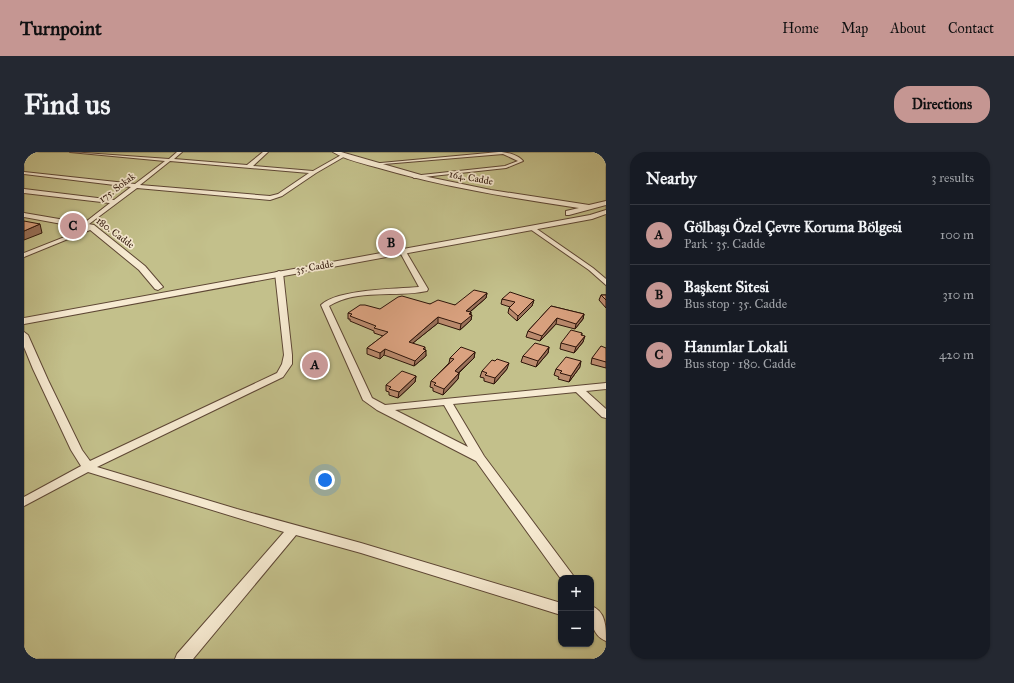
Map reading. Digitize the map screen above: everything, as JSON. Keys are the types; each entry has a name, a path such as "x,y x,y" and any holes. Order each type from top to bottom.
{"street":[{"path":"72,152 314,172"},
{"name":"175. Sokak","path":"24,255 89,227 115,202 180,152"},
{"path":"248,166 266,152"},
{"name":"164. Cadde","path":"337,152 414,177 484,191 590,207 606,211"},
{"path":"372,164 503,153 521,161 506,167 414,177"},
{"path":"24,173 136,186 274,197 280,195 314,172 346,154"},
{"path":"24,192 115,202"},
{"name":"35. Cadde","path":"24,321 279,273 536,221 606,203"},
{"name":"35. Cadde","path":"24,312 158,288 532,228 592,217 606,211"},
{"name":"180. Cadde","path":"26,216 89,227 142,268 158,288"},
{"path":"532,228 591,269 606,283"},
{"path":"401,248 424,289 346,296 332,299 325,305 368,400 480,458"},
{"path":"24,502 88,467 280,375 287,364 288,355 279,273"},
{"path":"24,335 39,372 76,447 88,467 94,471 293,530 361,548 558,608"},
{"path":"381,408 606,386"},
{"path":"579,389 606,414"},
{"path":"447,402 480,458 566,575"},
{"path":"183,659 293,530"},
{"path":"594,618 606,634"}],"shaded area":[{"path":"24,152 606,152 606,659 24,659"}],"building":[{"path":"24,221 40,224 24,231"},
{"path":"474,290 487,293 466,311 471,312 469,314 472,315 461,324 438,317 409,342 425,347 423,349 426,350 415,361 385,349 380,353 367,348 388,332 374,328 376,326 350,316 352,314 348,313 360,305 380,309 402,296 430,304 438,300 455,305"},
{"path":"510,292 534,300 518,316 509,308 515,302 502,299"},
{"path":"601,295 606,295 606,300"},
{"path":"551,306 584,314 576,324 557,318 542,336 528,331"},
{"path":"571,330 582,333 581,335 585,336 576,347 561,343"},
{"path":"535,343 549,347 538,361 523,356"},
{"path":"601,346 606,348 606,362 592,358"},
{"path":"461,347 475,352 455,371 459,373 444,389 434,385 436,383 431,381 454,359 450,358"},
{"path":"566,357 581,361 571,376 560,373 562,371 556,369"},
{"path":"497,359 509,363 495,378 485,375 487,373 482,371 492,360 495,361"},
{"path":"402,371 416,376 399,392 389,389 391,387 386,385"}],"place":[{"name":"Hanımlar Lokali","path":"73,226"},
{"name":"Başkent Sitesi","path":"391,243"},
{"name":"Gölbaşı Özel Çevre Koruma Bölgesi","path":"315,365"}]}
